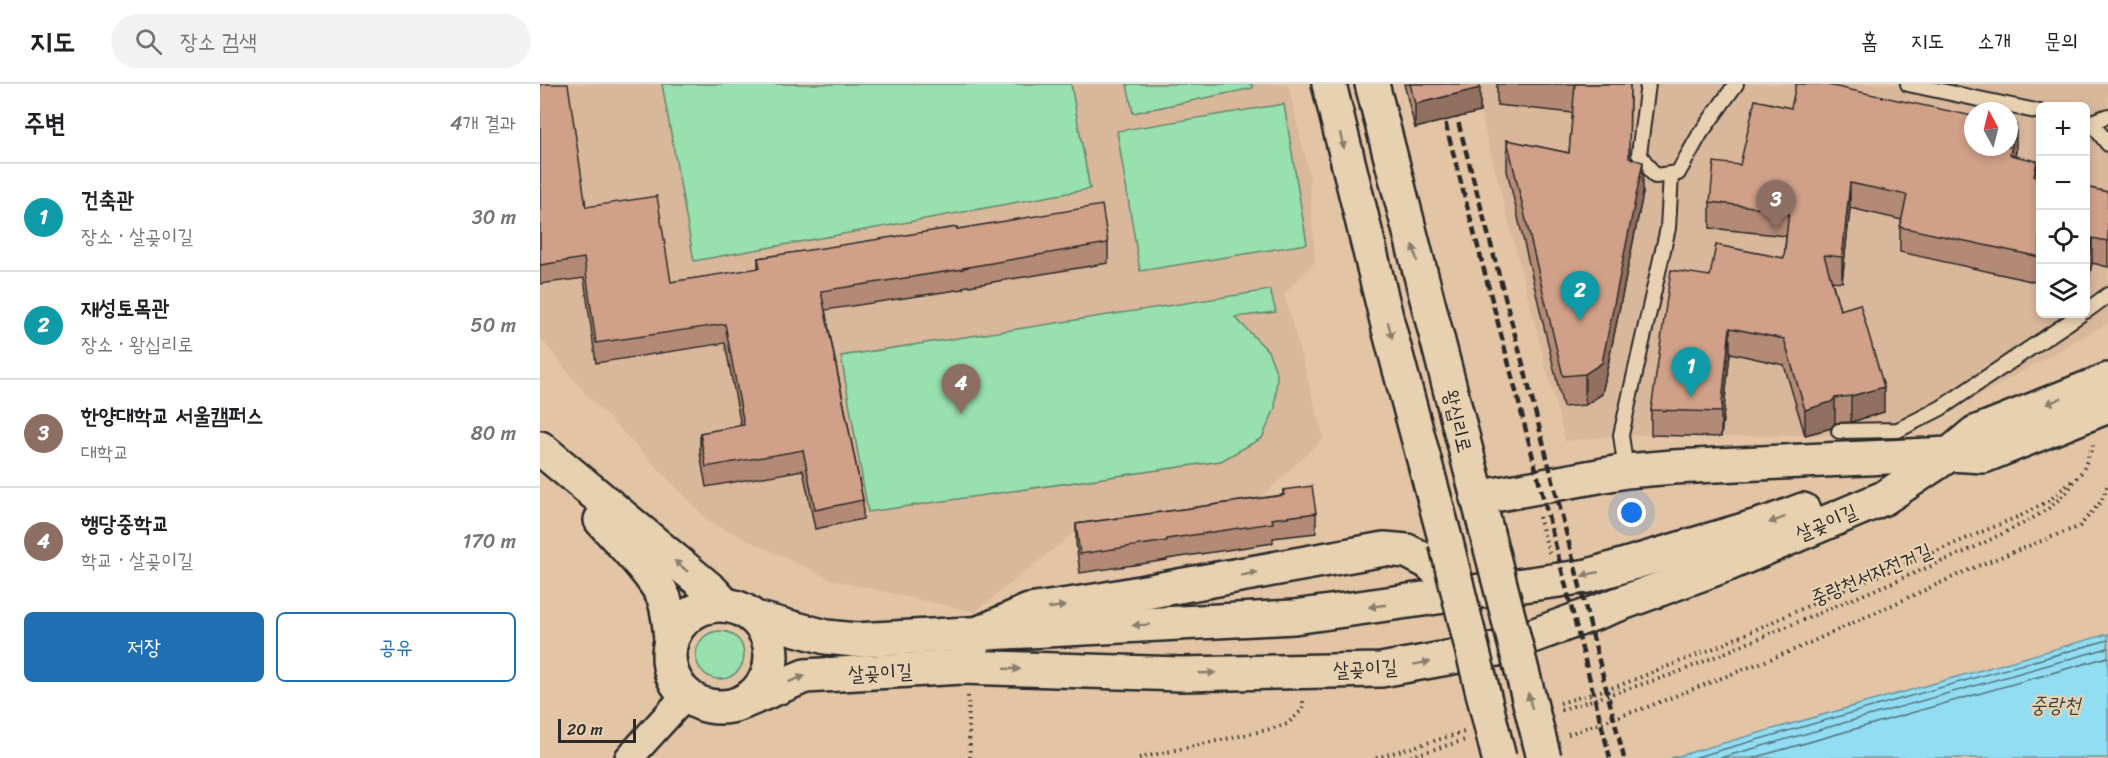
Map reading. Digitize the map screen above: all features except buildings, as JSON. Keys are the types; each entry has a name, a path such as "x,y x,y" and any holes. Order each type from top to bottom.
{"main road":[{"path":"1329,84 1499,758"},
{"name":"왕십리로","path":"1372,84 1477,498 1553,747"},
{"name":"살곶이길","path":"743,702 805,676 965,680 1381,670 1497,649 1728,564 1884,498 1950,454 1975,433 2108,380"},
{"name":"살곶이길","path":"755,618 826,637 855,640 977,634 1294,617 1588,576 1771,522 1950,454 1984,456 2108,406"},
{"path":"541,449 712,591 725,605"},
{"path":"541,449 654,581 663,596 668,610 671,670 677,683 687,694 699,702 713,706 728,706 743,702 756,692 766,679 771,663 771,647 766,632 755,618 742,609 725,605 708,606 692,613 679,625 671,640"},
{"path":"1477,498 1626,471 1771,461 1950,454"},
{"path":"965,680 977,634 1029,611 1384,549 1407,551 1428,562 1457,588"}],"street":[{"path":"629,758 687,694"}],"lane":[{"path":"1648,84 1639,154 1655,176 1678,173 1700,134 1736,84"},
{"path":"1908,84 2036,111"},
{"path":"2090,121 2108,116"},
{"path":"2090,124 2108,144"},
{"path":"1626,471 1621,435 1668,228 1671,174"},
{"path":"2090,307 2108,295"},
{"path":"1839,430 1898,430 1941,408 2075,318"}],"path":[{"name":"중랑천서자전거길","path":"1621,692 1674,674 1977,546 2026,522 2048,509 2066,493 2088,460 2096,437"},
{"path":"1552,706 1618,686 1719,646 1830,596 2022,515 2049,500 2079,475"},
{"path":"1553,747 1647,707 1796,649 1975,567 2080,526 2102,500 2108,484"},
{"path":"1539,516 1556,580"},
{"path":"1139,758 1287,724 1303,710 1301,671"},
{"path":"965,680 970,758"},
{"path":"1376,758 1474,729"},
{"path":"1405,758 1454,744"}],"shaded area":[{"path":"540,84 1288,84 1309,173 1315,262 1284,294 1324,438 1253,505 1076,531 975,612 832,580 711,523 582,390 540,337"},
{"path":"1473,84 2108,84 2108,323 1913,433 1721,437 1621,435 1565,441"}],"green space":[{"path":"662,84 1071,84 1090,189 694,261"},
{"path":"1127,84 1252,84 1253,88 1133,113"},
{"path":"1284,104 1307,244 1140,271 1117,131"},
{"path":"1270,290 1276,312 1235,317 1268,351 1277,374 1275,408 1262,438 1221,461 868,512 841,356"},
{"path":"720,631 737,638 744,655 737,672 720,679 703,672 696,655 703,638"}],"water":[{"name":"중랑천","path":"2108,634 2108,758 1671,758"}],"railway":[{"path":"1435,84 1610,758"},
{"path":"1448,84 1624,758"}],"place":[{"name":"한양대학교 서울캠퍼스","path":"1776,230"},
{"name":"재성토목관","path":"1580,321"},
{"name":"건축관","path":"1691,397"},
{"name":"행당중학교","path":"961,414"}]}
